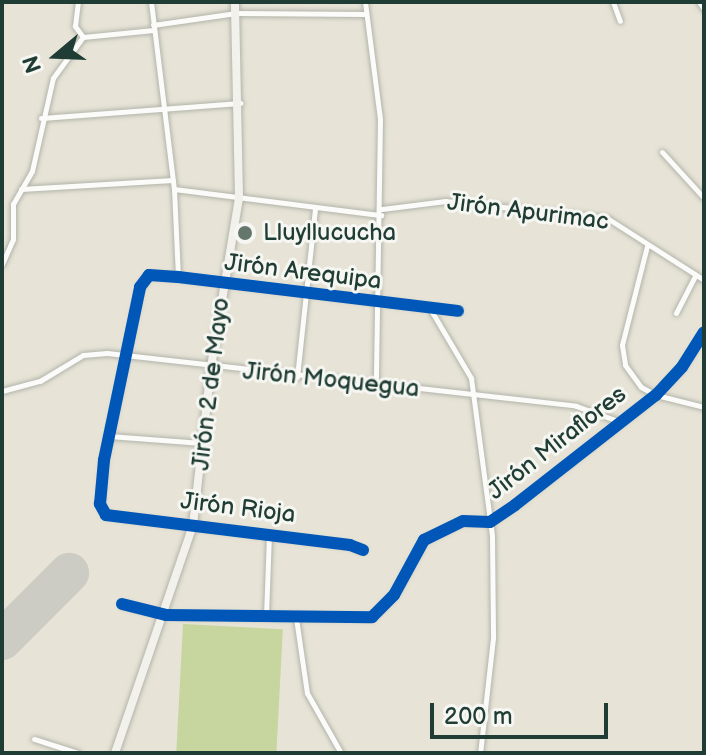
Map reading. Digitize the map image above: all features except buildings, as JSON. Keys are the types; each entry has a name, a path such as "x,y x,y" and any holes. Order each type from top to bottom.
{"main road":[{"name":"Jirón 2 de Mayo","path":"115,753 166,615 193,525 211,367 239,197 241,103 235,2"}],"street":[{"path":"78,2 75,26 83,37"},
{"path":"151,2 174,189 178,277"},
{"path":"345,12 352,2"},
{"path":"365,2 380,119 380,304 376,386"},
{"path":"613,2 620,21"},
{"path":"699,2 704,9"},
{"path":"2,264 13,239 12,213 20,189 32,171 41,118 53,78 83,37 236,13 366,14"},
{"path":"41,118 241,103"},
{"path":"662,152 704,198"},
{"path":"20,189 173,180"},
{"name":"Jirón Apurimac","path":"174,189 315,209 381,212 445,201 607,218 704,280"},
{"path":"297,377 315,209"},
{"path":"647,246 622,355 634,378 656,395 704,407"},
{"path":"676,313 695,276"},
{"name":"Jirón Arequipa","path":"127,358 144,279 178,277 432,312 458,311"},
{"path":"432,312 445,341 463,360 473,396 490,522 493,638 480,753"},
{"name":"Jirón Miraflores","path":"122,604 166,615 372,617 394,595 424,540 463,521 490,522 656,395 682,367 704,332"},
{"name":"Jirón Moquegua","path":"2,391 40,381 83,355 576,406 618,422"},
{"path":"127,358 108,436 204,443"},
{"name":"Jirón Rioja","path":"108,436 100,504 106,515 269,534 363,550"},
{"path":"266,616 269,534"},
{"path":"296,618 297,658 307,693 341,753"},
{"path":"34,739 78,753"}],"green space":[{"path":"183,624 283,629 276,753 176,753"}],"runway":[{"path":"2,640 69,573"}],"cycle path":[{"path":"363,550 350,545 106,515 100,504 104,460 140,287 149,275 178,277 458,311"},
{"path":"122,604 166,615 372,617 394,595 424,540 463,521 490,522 515,505 656,395 682,367 704,332"}],"place":[{"name":"Lluyllucucha","path":"245,233"}]}
